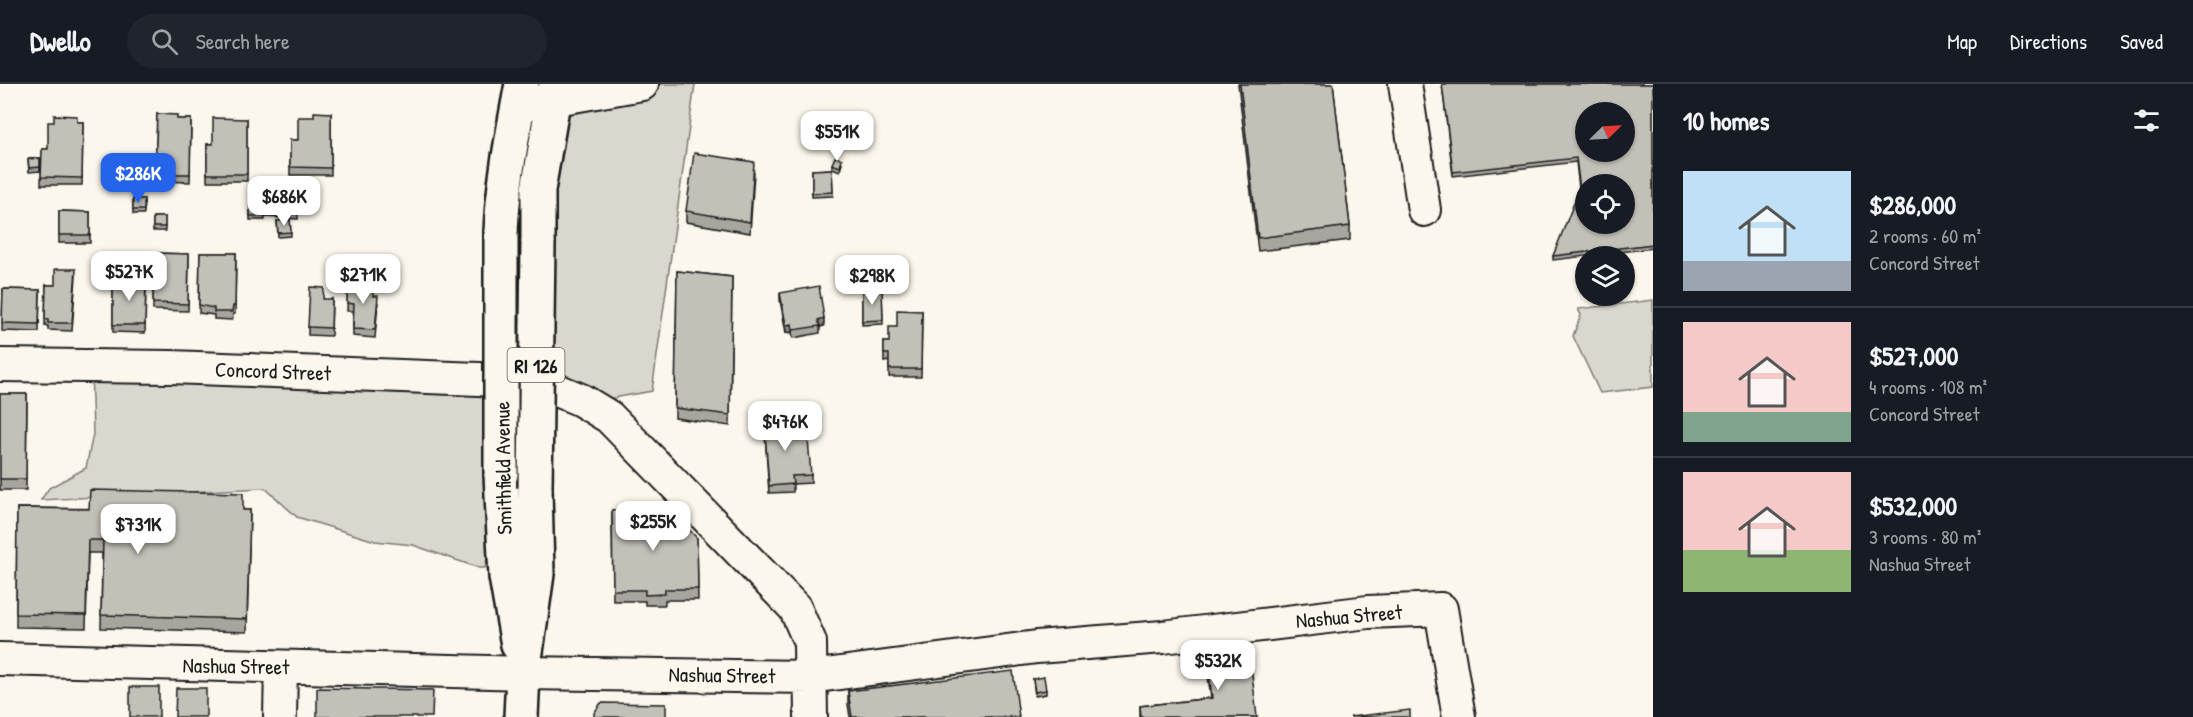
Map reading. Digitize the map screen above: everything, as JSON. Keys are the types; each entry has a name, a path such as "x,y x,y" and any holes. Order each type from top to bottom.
{"main road":[{"name":"Smithfield Avenue","path":"520,717 537,574 535,488 537,190 555,92"},
{"name":"Smithfield Avenue","path":"520,95 513,142 502,187 501,474 506,577 524,673"}],"street":[{"path":"520,95 642,84"},
{"path":"1405,84 1424,210"},
{"name":"Concord Street","path":"0,365 171,367 479,379 545,385 581,400 609,417 795,608 810,642 811,717"},
{"name":"Nashua Street","path":"0,659 524,673 810,677 1037,647 1163,637 1368,612 1441,609 1459,717"},
{"path":"280,717 281,667"}],"shaded area":[{"path":"560,84 695,84 652,391 591,402 532,368"},
{"path":"1653,300 1653,387 1600,393 1573,336 1581,315 1578,309 1635,306 1635,302"},
{"path":"91,368 492,378 496,523 485,568 479,568 413,545 375,541 297,517 265,488 41,500 49,488 86,468 93,434"}],"building":[{"path":"1240,84 1333,84 1350,226 1258,238"},
{"path":"1442,84 1653,84 1653,244 1575,246 1575,253 1553,256 1575,201 1575,234 1635,234 1635,174 1578,174 1577,162 1635,162 1635,102 1575,102 1575,158 1453,172"},
{"path":"314,112 331,113 331,168 290,167 290,140 298,140 298,117 314,117"},
{"path":"157,114 177,115 177,119 191,119 190,174 155,174"},
{"path":"54,115 77,116 77,122 83,122 82,178 41,177 42,149 48,149 48,122 54,122"},
{"path":"213,118 247,119 247,174 207,174 207,144 213,144"},
{"path":"694,153 754,162 750,222 686,211"},
{"path":"835,157 842,159 840,167 832,164"},
{"path":"40,158 40,167 29,168 28,159"},
{"path":"832,169 833,192 812,193 812,170"},
{"path":"267,180 298,181 298,211 266,210"},
{"path":"133,199 144,199 144,210 133,210"},
{"path":"250,203 265,203 265,216 250,216"},
{"path":"59,211 90,212 90,235 59,235"},
{"path":"153,217 165,217 165,227 153,227"},
{"path":"290,220 291,232 278,233 277,221"},
{"path":"154,253 189,254 188,304 153,303"},
{"path":"200,253 236,253 235,306 232,312 214,312 214,308 199,305"},
{"path":"55,269 76,269 72,323 48,323 48,319 45,319 46,285 55,285"},
{"path":"677,271 732,277 730,415 675,408"},
{"path":"113,278 146,279 145,325 113,325"},
{"path":"348,282 373,284 373,296 378,296 375,330 353,329 354,304 347,303"},
{"path":"819,286 824,318 818,320 820,326 793,330 792,324 786,325 780,293"},
{"path":"310,287 324,288 323,299 332,299 331,328 308,327"},
{"path":"3,289 40,290 39,324 2,323"},
{"path":"882,290 883,320 862,321 862,291"},
{"path":"897,310 922,311 921,369 889,369 889,354 884,354 884,342 889,342 889,327 897,327"},
{"path":"0,394 27,394 26,479 0,479"},
{"path":"795,417 797,440 808,439 811,475 792,476 793,484 769,486 764,419"},
{"path":"90,490 243,493 243,510 250,510 247,619 101,615 103,540 88,540 86,615 16,614 17,508 89,509"},
{"path":"612,510 670,510 697,538 698,589 665,589 665,594 645,595 645,590 613,590"},
{"path":"1249,648 1257,717 1141,717 1140,706 1212,698 1207,656 1215,655 1215,652"},
{"path":"1013,671 1019,717 852,717 848,691"},
{"path":"1044,677 1046,690 1035,692 1033,679"},
{"path":"130,687 159,687 159,717 130,717"},
{"path":"176,688 206,688 206,717 175,717"},
{"path":"317,688 433,690 432,717 317,717"},
{"path":"601,703 666,704 666,717 594,717"},
{"path":"1410,710 1410,717 1350,717"}]}
